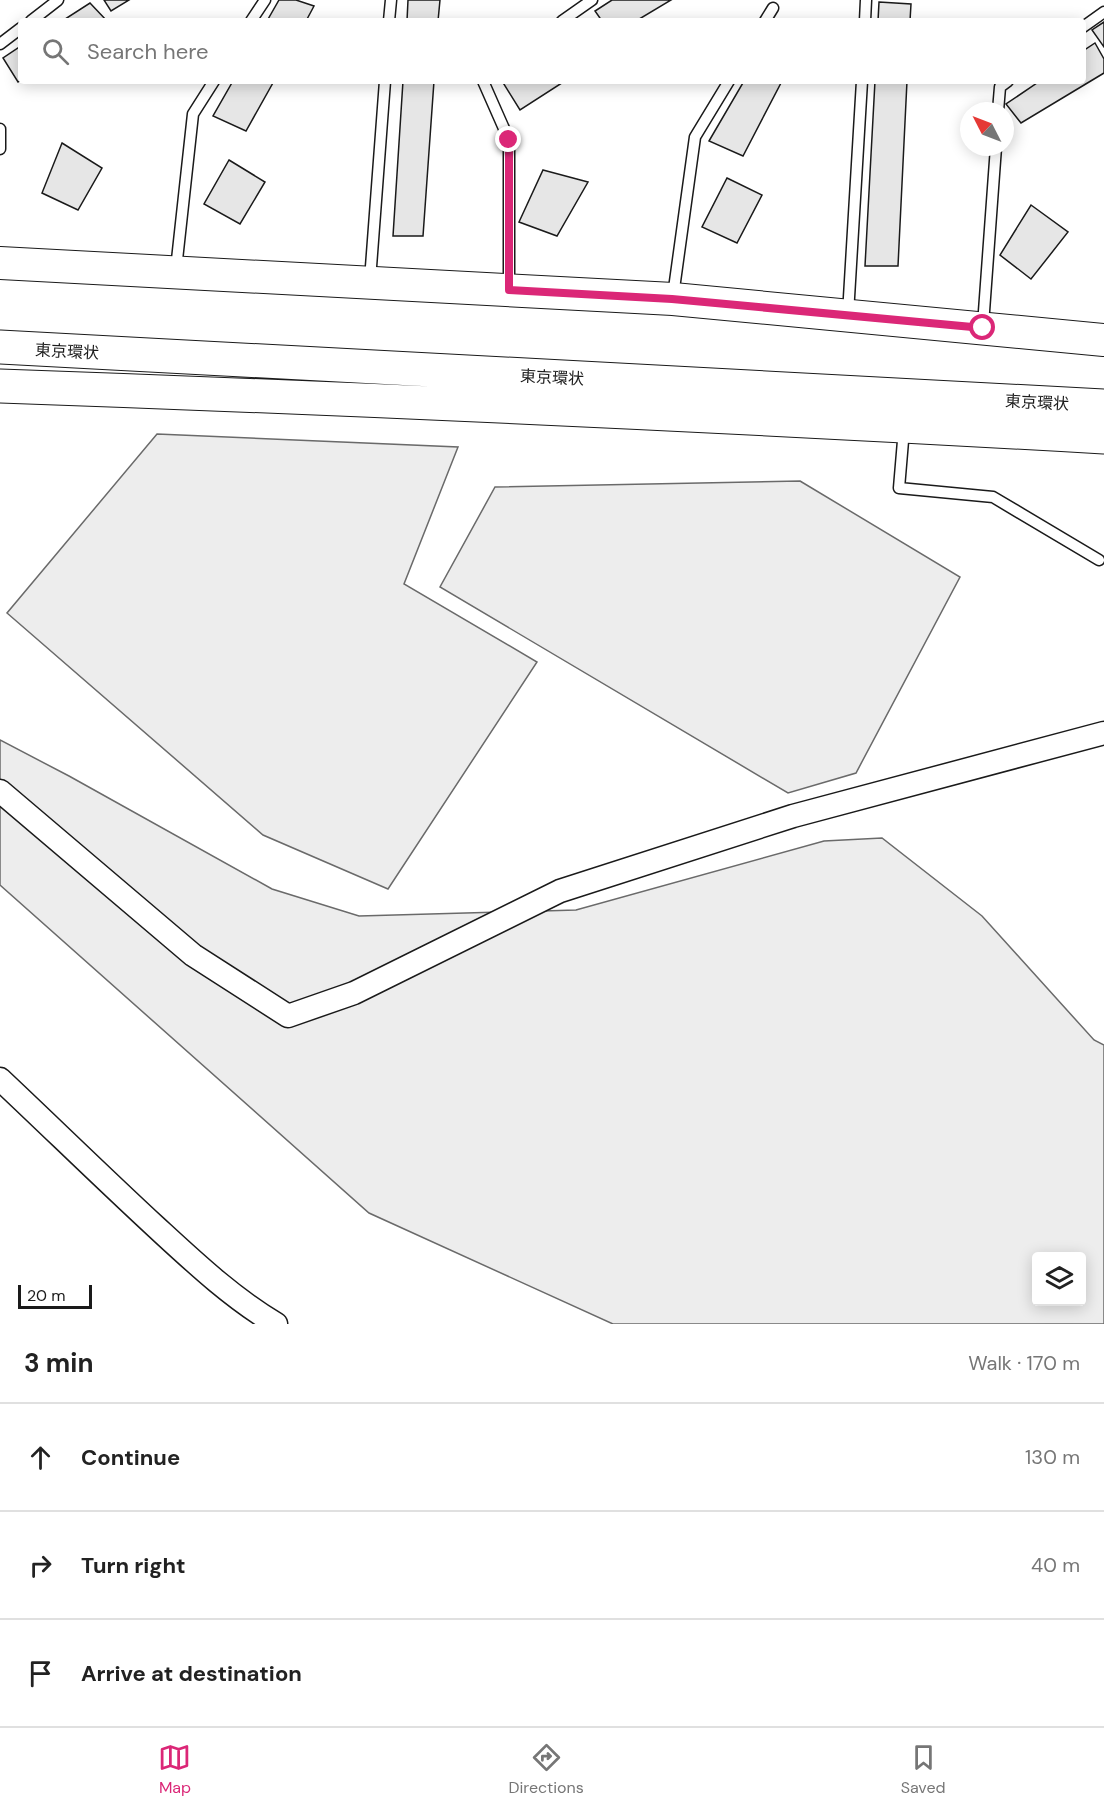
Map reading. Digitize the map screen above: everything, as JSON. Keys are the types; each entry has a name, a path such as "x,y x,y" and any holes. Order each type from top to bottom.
{"highway":[{"name":"東京環状","path":"0,348 1104,406"},
{"name":"東京環状","path":"0,386 258,395 1104,437"}],"street":[{"path":"0,263 672,299 1104,340"},
{"path":"0,791 193,955 288,1016 354,993 560,891 793,816 1104,733"},
{"path":"0,1079 210,1277 276,1324"}],"lane":[{"path":"35,18 58,0"},
{"path":"253,18 265,0"},
{"path":"389,18 391,0"},
{"path":"566,18 592,0"},
{"path":"865,18 866,0"},
{"path":"767,18 773,8"},
{"path":"1086,25 1104,12"},
{"path":"0,44 18,30"},
{"path":"175,273 193,114 212,84"},
{"path":"370,283 385,84"},
{"path":"484,84 509,140 509,290"},
{"path":"672,299 695,137 727,84"},
{"path":"848,316 862,84"},
{"path":"999,102 1000,87 1004,84"},
{"path":"0,129 0,149"},
{"path":"983,328 995,156"},
{"path":"904,426 899,488 993,497 1099,560"}],"shaded area":[{"path":"157,434 458,447 404,584 537,662 388,889 263,835 7,613"},
{"path":"800,481 960,577 856,773 788,793 440,587 495,487"},
{"path":"0,740 272,889 359,916 576,910 824,841 882,838 982,916 1094,1040 1104,1045 1104,1324 613,1324 369,1213 0,885"}],"building":[{"path":"104,0 129,0 111,11"},
{"path":"279,0 296,0 314,6 308,18 269,18"},
{"path":"408,0 440,0 438,18 407,18"},
{"path":"612,0 671,0 641,18 600,18 595,11"},
{"path":"879,2 911,4 910,18 878,18"},
{"path":"90,3 104,18 67,18"},
{"path":"1104,22 1104,47 1092,30"},
{"path":"1095,43 1104,59 1104,73 1086,84 1086,49"},
{"path":"18,48 18,82 3,58"},
{"path":"231,84 272,84 246,131 213,116"},
{"path":"403,84 434,84 423,236 393,236"},
{"path":"504,84 560,84 520,110"},
{"path":"742,84 780,84 743,156 709,141"},
{"path":"875,84 907,84 898,266 865,266"},
{"path":"1036,84 1086,84 1021,123 1014,114 1014,102 1009,102"},
{"path":"62,143 102,168 78,210 42,193"},
{"path":"229,160 265,182 240,224 204,204"},
{"path":"543,170 588,182 557,236 519,222"},
{"path":"727,178 762,195 737,243 702,227"},
{"path":"1031,205 1068,232 1031,279 1000,255"}],"route":[{"path":"509,140 509,290 672,299 983,328"}]}
